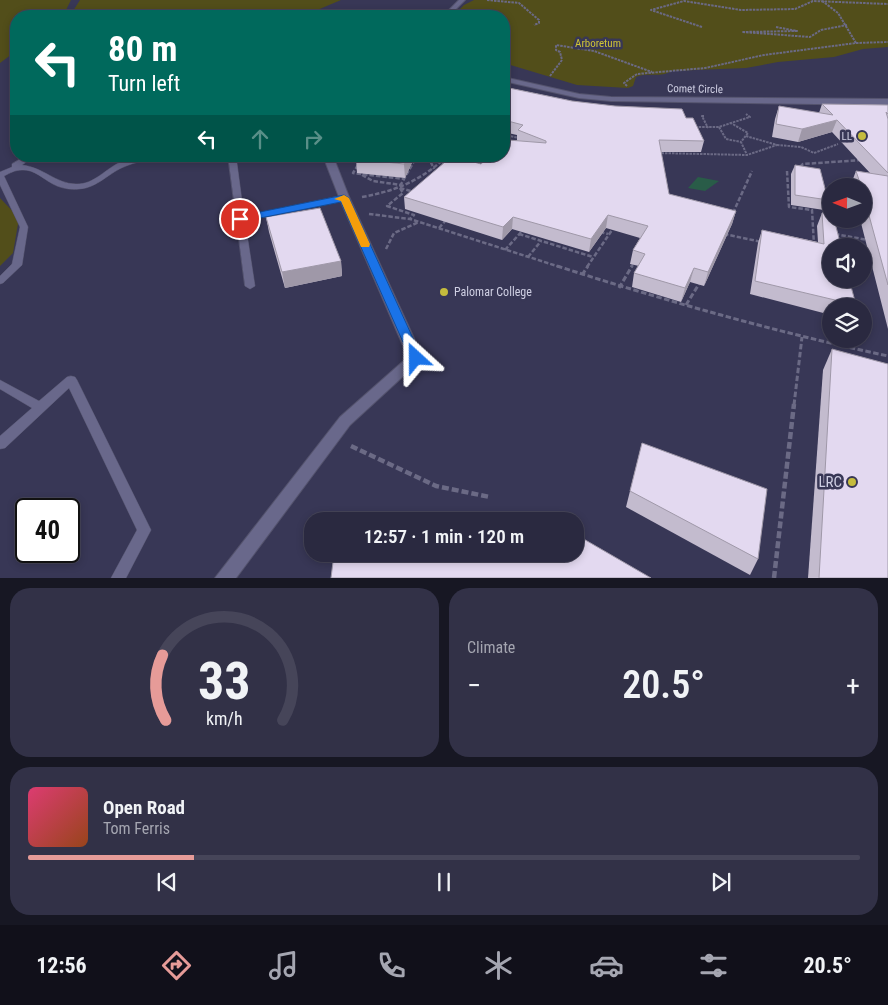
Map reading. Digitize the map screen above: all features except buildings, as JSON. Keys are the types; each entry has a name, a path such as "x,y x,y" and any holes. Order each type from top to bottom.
{"street":[{"path":"452,10 462,0"},
{"name":"Comet Circle","path":"510,80 579,96 611,99 888,102"},
{"path":"224,578 345,421 416,358 352,198 331,162"}],"lane":[{"path":"0,282 17,265 24,227 0,175 21,162"},
{"path":"14,166 30,166 61,186 78,188 87,186 128,162"},
{"path":"233,162 250,286"},
{"path":"240,219 352,198"},
{"path":"0,444 71,380 144,530 118,578"},
{"path":"0,384 41,408"}],"path":[{"path":"487,0 519,3 539,20 539,23 534,25"},
{"path":"821,0 833,7 847,25 856,43"},
{"path":"702,27 651,10 684,1 740,10 795,9 813,1 888,4"},
{"path":"776,27 797,31 742,32 759,36 810,37 816,35 821,30 847,25"},
{"path":"628,87 624,83 637,74 705,68 764,55 856,43 888,42"},
{"path":"547,80 562,60 560,52 556,50 556,45 574,45 610,54 653,72"},
{"path":"694,131 698,127 719,127 750,117 746,114"},
{"path":"695,121 698,127"},
{"path":"731,123 748,133 741,142"},
{"path":"719,127 726,139 741,142"},
{"path":"510,136 529,140"},
{"path":"746,136 777,145 801,147 814,153 829,149 838,144"},
{"path":"510,141 520,143"},
{"path":"741,142 747,155"},
{"path":"653,153 747,155 776,148 777,145"},
{"path":"803,172 800,167 803,164 868,160"},
{"path":"359,162 353,173 404,179"},
{"path":"410,219 414,215 387,206 404,193 401,186 414,162"},
{"path":"431,162 434,169"},
{"path":"352,198 423,179 441,163 449,165"},
{"path":"729,222 752,171"},
{"path":"787,171 788,207 812,210 814,253"},
{"path":"361,174 373,181 401,186 417,193"},
{"path":"366,214 410,219 619,288 822,342"},
{"path":"439,228 453,214"},
{"path":"385,252 394,233 419,222"},
{"path":"506,250 527,225"},
{"path":"591,229 608,234"},
{"path":"582,275 612,230"},
{"path":"813,230 822,232"},
{"path":"832,233 858,238"},
{"path":"518,234 593,257"},
{"path":"724,234 769,244"},
{"path":"528,258 541,241"},
{"path":"814,245 822,246"},
{"path":"874,268 872,259 880,261"},
{"path":"619,288 633,265"},
{"path":"686,305 699,284"},
{"path":"774,578 802,337"},
{"path":"850,348 888,356"},
{"path":"351,446 436,486 490,497"}],"green space":[{"path":"0,0 71,0 66,10 10,10 10,56 0,63"},
{"path":"80,0 341,0 317,10 74,10"},
{"name":"Arboretum","path":"474,0 888,0 888,47 863,49 834,57 778,62 746,68 671,71 663,74 645,75 636,77 633,86 628,88 577,85 510,65 510,10 459,10"},
{"path":"0,198 19,218 13,253 0,266"}],"shaded area":[{"path":"698,177 719,181 705,191 688,188"}],"slow traffic":[{"path":"339,199 344,198 365,244"}],"place":[{"name":"LL","path":"862,136"},
{"name":"Palomar College","path":"444,292"},
{"name":"LRC","path":"852,482"}],"route":[{"path":"240,219 344,198 416,358"}]}
